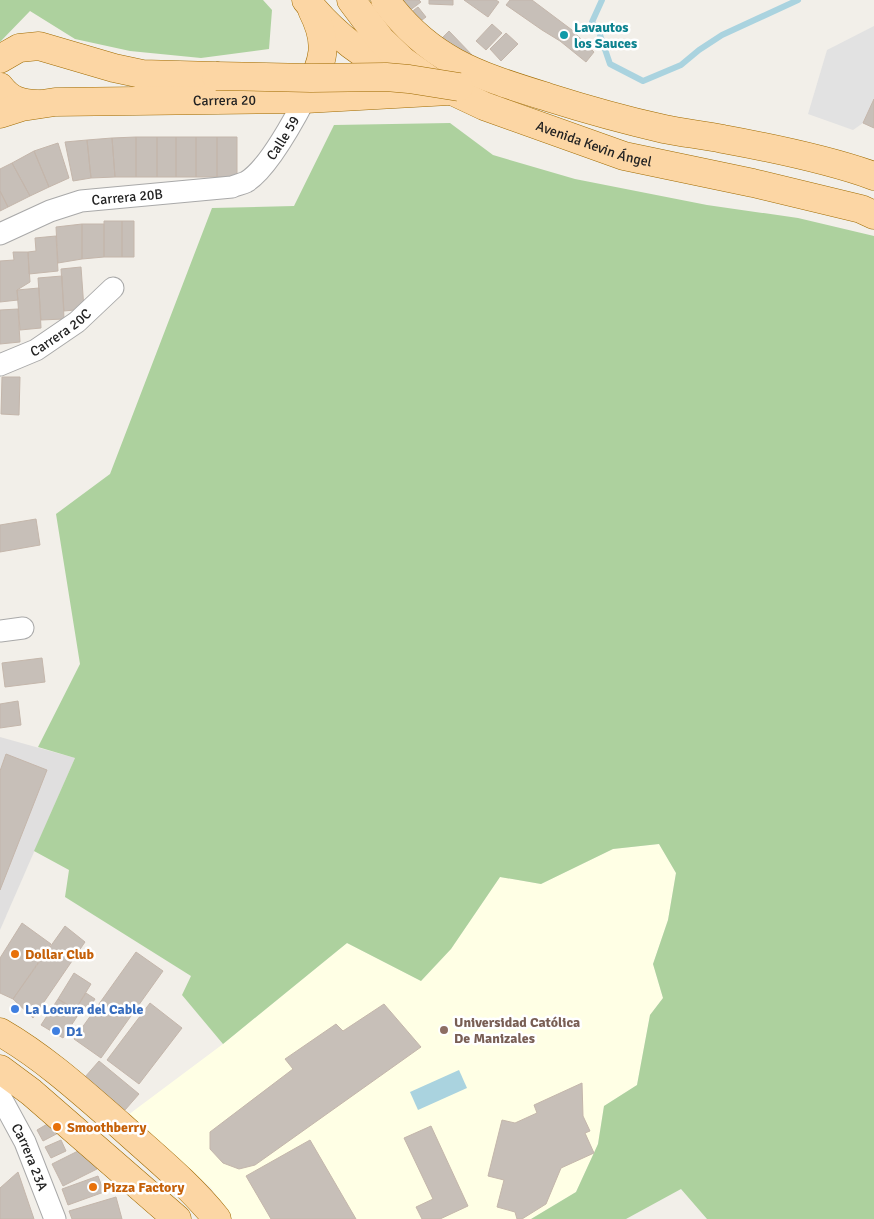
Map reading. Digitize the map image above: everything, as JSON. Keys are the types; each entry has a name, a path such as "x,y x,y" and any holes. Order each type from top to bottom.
{"main road":[{"name":"Avenida Kevin Ángel","path":"350,0 369,26 395,55 421,75 508,116 624,156 753,183 861,209 874,215"},
{"path":"385,0 411,30 430,47 450,61 481,76 574,106 664,129 726,139 844,165 874,176"},
{"path":"307,2 334,29 378,63 416,80 451,88"},
{"path":"305,99 321,67 323,50 322,33 307,2"},
{"path":"0,59 19,48 39,46 114,68 142,74 311,78 386,77 409,79 451,88 475,90 603,132 793,154"},
{"path":"0,88 7,97 23,104 40,104"},
{"name":"Carrera 20","path":"0,114 55,102 104,103 305,99 451,88"},
{"path":"0,1032 23,1045 55,1068 184,1182 217,1219"},
{"path":"0,1069 31,1092 177,1219"}],"street":[{"name":"Calle 59","path":"256,173 275,150 305,99"},
{"name":"Carrera 20B","path":"0,234 50,211 81,201 232,187 247,182 256,173"},
{"name":"Carrera 20C","path":"0,365 36,350 77,322 113,288"},
{"path":"0,631 23,628"},
{"name":"Carrera 23A","path":"0,1096 26,1142 55,1219"}],"shaded area":[{"path":"874,26 874,99 863,123 853,130 808,114 827,50"},
{"path":"0,737 75,758 0,930"},
{"name":"Universidad Católica De Manizales","path":"659,844 676,873 668,920 653,964 663,998 650,1015 637,1085 604,1106 598,1144 576,1192 531,1219 232,1219 211,1188 128,1115 223,1044 347,943 421,981 451,949 500,877 541,884 613,849"}],"green space":[{"path":"0,0 263,0 272,10 269,49 201,58 130,51 75,39 30,11 0,42"},
{"path":"450,123 493,155 575,179 707,205 798,218 874,236 874,1219 707,1219 681,1189 626,1219 531,1219 576,1192 598,1144 604,1106 637,1085 650,1015 663,998 653,964 668,920 676,873 659,844 613,849 541,884 500,877 451,949 421,981 347,943 223,1044 182,995 191,976 65,897 69,870 34,851 75,758 38,747 80,664 56,514 110,474 212,208 294,206 334,125"}],"water":[{"path":"459,1070 467,1088 418,1110 410,1092"}],"building":[{"path":"395,0 419,0 421,2 405,14"},
{"path":"429,0 453,0 453,5 429,4"},
{"path":"464,0 496,0 499,2 488,17"},
{"name":"Lavautos los Sauces","path":"510,0 532,0 572,30 594,52 586,62 560,41 506,5"},
{"path":"418,7 426,17 418,23 410,13"},
{"path":"492,24 502,33 486,50 476,41"},
{"path":"449,31 473,56 464,65 440,40"},
{"path":"506,33 518,44 501,61 490,49"},
{"path":"874,99 874,128 863,123"},
{"path":"136,137 136,177 115,177 112,138"},
{"path":"136,137 157,137 157,177 136,177"},
{"path":"157,137 176,137 176,177 157,177"},
{"path":"176,137 196,137 196,177 176,177"},
{"path":"196,137 217,137 217,177 196,177"},
{"path":"217,137 237,137 237,177 217,177"},
{"path":"112,138 115,177 91,178 87,140"},
{"path":"87,140 91,178 73,181 65,142"},
{"path":"58,143 69,178 49,187 34,151"},
{"path":"34,151 49,187 30,196 12,163"},
{"path":"12,163 30,196 8,207 0,191 0,169"},
{"path":"0,191 8,207 0,211"},
{"path":"104,221 122,221 122,257 104,257"},
{"path":"122,221 134,221 134,257 122,257"},
{"path":"82,224 82,259 58,263 56,227"},
{"path":"82,224 104,224 104,257 82,259"},
{"path":"56,236 58,271 29,274 28,252 36,251 35,238"},
{"path":"13,252 28,252 30,282 17,290 18,300 0,302 0,261 14,260"},
{"path":"81,267 84,309 64,311 61,269"},
{"path":"62,276 64,319 41,320 38,278"},
{"path":"39,288 41,328 20,330 17,290"},
{"path":"18,309 20,342 0,344 0,310"},
{"path":"2,377 20,377 19,415 1,414"},
{"path":"36,519 40,545 0,552 0,525"},
{"path":"42,658 45,682 5,687 2,663"},
{"path":"18,701 21,725 0,728 0,704"},
{"path":"6,754 47,770 0,890 0,771"},
{"path":"22,923 51,944 13,999 0,993 0,958"},
{"path":"65,926 85,942 33,1018 13,999"},
{"path":"136,952 163,971 101,1058 74,1039"},
{"path":"74,973 91,984 75,1010 58,999"},
{"path":"86,993 95,999 86,1013 77,1007"},
{"path":"58,999 80,1012 63,1038 41,1025"},
{"path":"150,1003 182,1028 139,1084 107,1060"},
{"path":"384,1004 421,1047 255,1165 239,1169 223,1163 210,1149 210,1132 293,1069 285,1059 336,1024 343,1031"},
{"path":"99,1061 139,1094 125,1110 85,1077"},
{"path":"582,1083 583,1116 590,1131 585,1133 594,1153 561,1168 546,1204 522,1219 517,1219 515,1212 497,1207 504,1180 488,1176 502,1120 515,1123 537,1113 534,1105"},
{"path":"56,1119 62,1131 43,1141 37,1130"},
{"path":"431,1126 468,1206 440,1219 422,1219 416,1207 433,1199 404,1138"},
{"path":"61,1140 66,1151 51,1158 45,1147"},
{"path":"310,1140 356,1219 271,1219 246,1176"},
{"path":"86,1147 97,1169 63,1186 52,1164"},
{"path":"18,1172 34,1219 0,1219 0,1188"},
{"path":"98,1176 104,1192 68,1205 62,1189"},
{"path":"116,1197 122,1219 72,1219 69,1211"}],"waterway":[{"path":"602,0 592,22 599,32 610,64 643,81 681,65 722,35 798,0"}],"place":[{"name":"Lavautos los Sauces","path":"564,35"},
{"name":"Dollar Club","path":"15,954"},
{"name":"La Locura del Cable","path":"15,1009"},
{"name":"Universidad Católica De Manizales","path":"444,1030"},
{"name":"D1","path":"56,1031"},
{"name":"Smoothberry","path":"57,1127"},
{"name":"Pizza Factory","path":"93,1187"}]}
